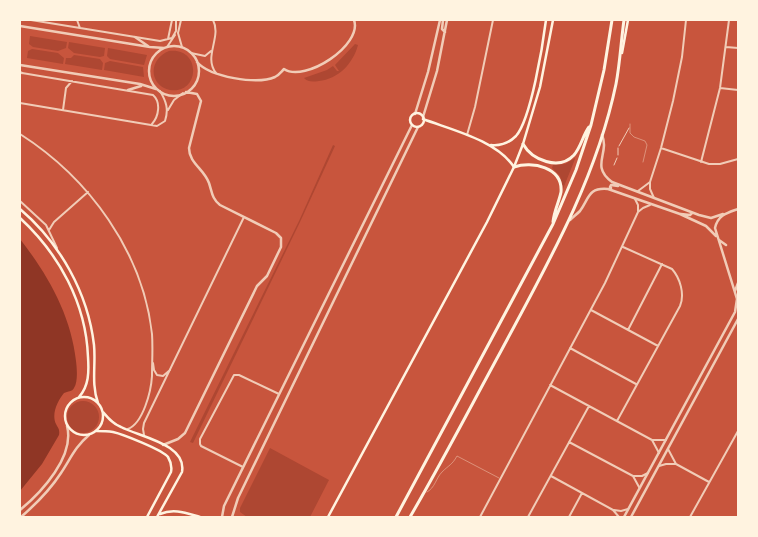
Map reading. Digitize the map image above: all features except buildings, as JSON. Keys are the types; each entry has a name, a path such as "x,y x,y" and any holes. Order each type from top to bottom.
{"highway":[{"path":"396,517 553,224 576,170 591,124 604,70 612,20"},
{"path":"410,517 448,451 570,220 602,134 613,96 620,59 624,20"},
{"path":"523,144 536,157 551,162 562,162 568,160 576,152 591,124"},
{"path":"514,166 526,164 540,166 551,171 558,178 561,190 553,224"}],"main road":[{"path":"491,145 501,144 510,140 521,128 536,75 546,20"},
{"path":"328,517 496,205 514,166 523,144 542,80 553,20"},
{"path":"620,59 628,20"},
{"path":"423,118 421,125 418,127 412,124 410,118 415,114 420,114 423,118 491,145 504,154 514,166"},
{"path":"20,209 38,226 58,250 73,276 88,315 94,347 95,391 103,412 115,424 170,448 180,455 182,468 158,516"},
{"path":"20,218 40,238 57,262 69,283 79,307 86,337 88,364 87,385 79,397"},
{"path":"98,403 88,397 79,397 71,401 66,409 67,426 78,434 89,435 102,424 103,412"},
{"path":"96,431 119,434 166,455 171,464 171,472 147,517"},
{"path":"166,455 170,448"},
{"path":"158,516 174,510 200,517"}],"street":[{"path":"31,20 160,41 172,38 176,31"},
{"path":"72,26 77,20 80,28"},
{"path":"167,40 172,20"},
{"path":"176,20 182,48"},
{"path":"20,104 151,125 163,123 167,112 166,100 150,77 149,66 154,56 173,39 181,20"},
{"path":"213,20 216,27 210,64 217,74"},
{"path":"191,53 206,70 217,74 258,80 274,77 284,69 295,73 310,70 330,59 345,46 355,32 354,20"},
{"path":"442,20 442,29 446,32"},
{"path":"415,114 431,64 442,20"},
{"path":"423,118 437,71 447,20"},
{"path":"467,136 493,20"},
{"path":"654,198 650,189 650,182 661,148 679,71 686,20"},
{"path":"701,162 720,88 730,20"},
{"path":"20,26 150,47 182,48 191,53 205,56 209,55 212,49"},
{"path":"135,37 150,47"},
{"path":"726,47 738,48"},
{"path":"167,112 174,100 185,92 197,79 197,62"},
{"path":"20,65 143,85 173,95 185,92 197,94 201,101 189,148 191,158 205,175 216,202 278,235 282,240 281,247 267,276 256,289 185,433 180,438 163,445"},
{"path":"21,72 151,94 157,99 158,105 156,118 151,125"},
{"path":"62,80 66,88"},
{"path":"63,110 66,88 72,81"},
{"path":"128,90 143,85"},
{"path":"720,88 738,90"},
{"path":"222,517 224,506 412,124"},
{"path":"232,517 238,498 418,127"},
{"path":"618,155 618,147 629,128"},
{"path":"20,134 54,160 88,192 106,216 117,235 139,282 150,326 152,380 141,416 134,426 126,430"},
{"path":"602,134 605,143 601,159 601,169 607,179 620,186 707,218 738,209"},
{"path":"661,148 701,162 717,164 738,159"},
{"path":"614,165 617,158"},
{"path":"638,192 650,182"},
{"path":"615,191 610,186 620,186"},
{"path":"570,220 579,212 591,193 603,188 680,214 706,226 717,238 726,244"},
{"path":"49,230 54,222 88,192"},
{"path":"631,196 637,202 638,212"},
{"path":"20,201 45,224 58,250"},
{"path":"480,517 591,310 623,247 638,212 653,204"},
{"path":"732,211 738,213"},
{"path":"680,214 690,215 691,212"},
{"path":"624,517 735,312 738,299 734,292 717,238 715,225 723,214"},
{"path":"145,437 144,423 244,217"},
{"path":"45,224 54,222"},
{"path":"617,421 680,306 682,294 676,273 672,268 623,247"},
{"path":"628,330 662,264"},
{"path":"734,292 738,283"},
{"path":"591,310 658,346"},
{"path":"632,517 738,319"},
{"path":"570,348 637,384"},
{"path":"152,361 154,370 164,382"},
{"path":"152,380 171,370"},
{"path":"243,467 202,447 200,440 234,375 239,375 279,394"},
{"path":"550,385 652,440 666,440"},
{"path":"528,517 589,406"},
{"path":"20,510 45,485 61,461 70,438 67,426"},
{"path":"690,517 738,432"},
{"path":"21,517 50,488 62,472 76,447 89,435"},
{"path":"652,440 659,453"},
{"path":"569,442 633,476 642,476 648,473"},
{"path":"668,449 676,464"},
{"path":"659,466 669,463 676,464 709,482"},
{"path":"551,476 613,510 619,517"},
{"path":"633,476 640,488"},
{"path":"569,517 582,493"},
{"path":"613,510 621,511 628,508"}],"lane":[{"path":"630,124 629,130 631,134 646,142 644,162"},
{"path":"424,493 432,489 440,474 451,466 457,456 501,479"}],"shaded area":[{"path":"30,36 67,42 66,48 58,51 33,47 29,44"},
{"path":"69,42 105,48 104,56 74,53 68,48"},
{"path":"355,44 358,45 356,52 338,74 326,80 312,82 304,78 333,66 339,71 335,65"},
{"path":"108,48 147,55 144,65 110,59 107,56"},
{"path":"32,49 58,53 64,58 63,64 27,58 28,51"},
{"path":"169,51 180,52 187,56 192,63 192,79 180,90 165,88 157,82 155,77 154,68 157,60"},
{"path":"74,55 100,59 103,63 102,70 65,64 66,58 71,58"},
{"path":"110,61 143,67 144,77 104,70 105,63"},
{"path":"333,145 335,146 300,222 193,443 190,442 299,221"},
{"path":"575,158 563,189 560,176 552,168 553,165 565,164"},
{"path":"20,239 40,267 57,296 69,328 77,375 74,388 64,393 56,407 54,416 59,435 42,464 20,491"},
{"path":"83,401 89,402 94,406 98,411 98,423 94,428 89,432 83,433 77,432 72,428 68,423 67,417 68,411 72,406 77,402"},
{"path":"270,448 329,480 310,517 247,517 240,512 240,508"}]}
